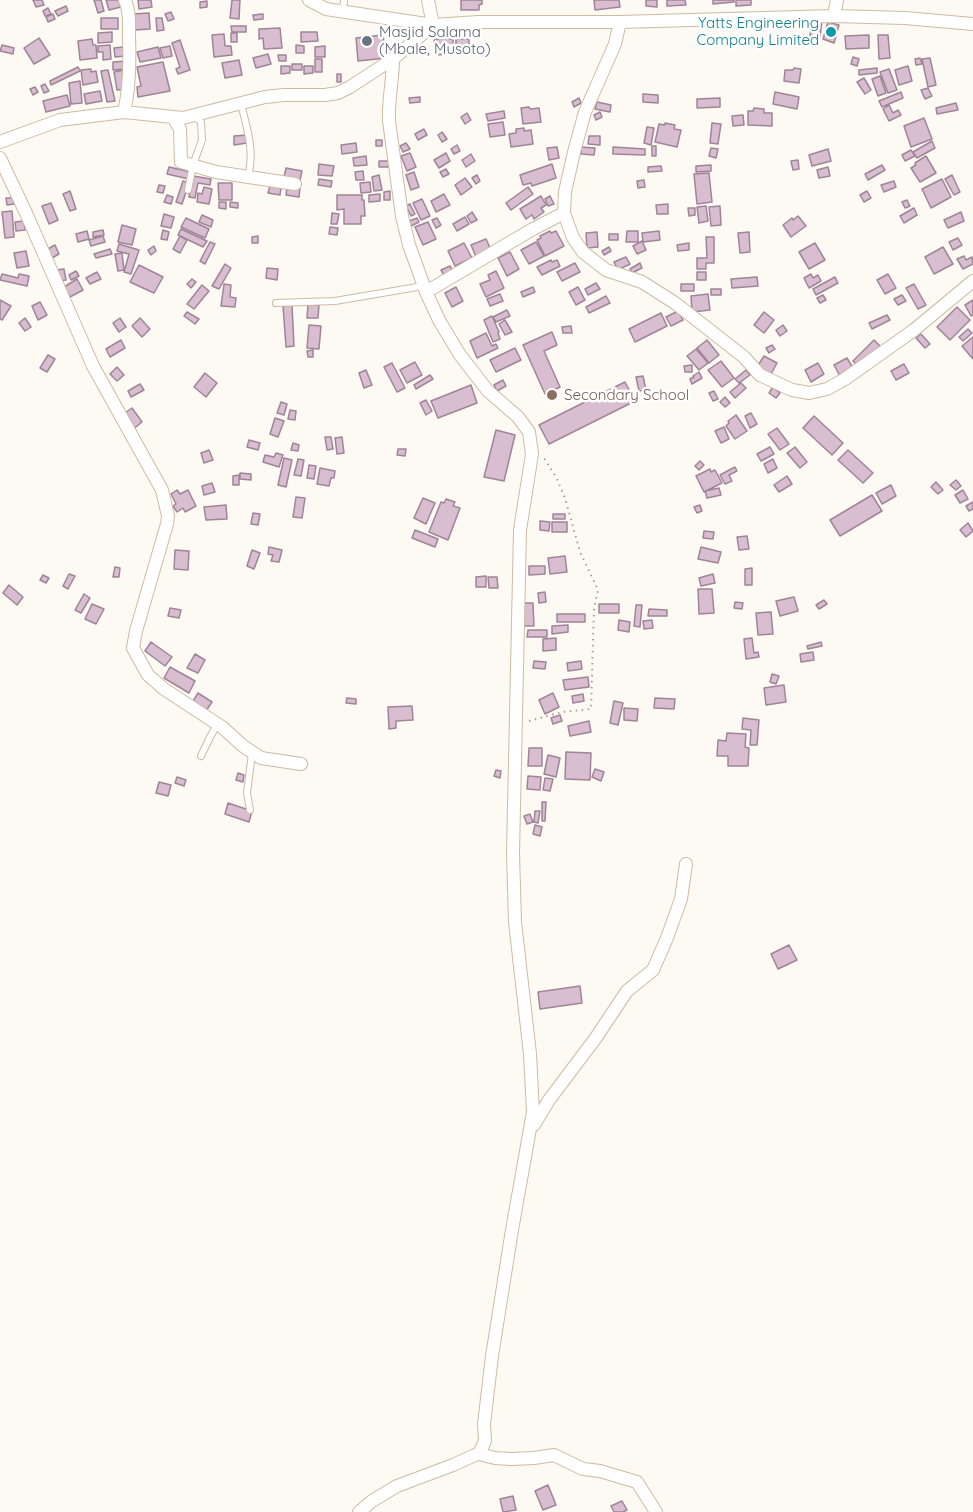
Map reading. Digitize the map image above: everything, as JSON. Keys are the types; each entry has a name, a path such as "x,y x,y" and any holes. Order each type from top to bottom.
{"street":[{"path":"124,112 129,92 130,59 129,8 125,0"},
{"path":"309,0 327,9 344,5 433,25 478,22 620,22 834,16 905,18 973,24"},
{"path":"428,0 433,25"},
{"path":"834,16 837,0"},
{"path":"620,22 615,44 585,112 565,192 564,213 573,238 583,252 606,270 642,282 652,288 687,312 744,357 760,375 792,390 809,393 827,389 845,379 914,330 973,281"},
{"path":"0,142 60,120 124,112 183,118 265,97 338,93 393,59 433,25"},
{"path":"393,59 393,80 388,107 392,150 409,245 439,320 460,355 488,391 519,417 529,432 532,454 520,530 513,853 515,922 533,1112 492,1356 484,1424 485,1442 479,1454"},
{"path":"173,117 180,129 181,162 216,172 295,184"},
{"path":"0,158 93,366 162,490 168,516 167,524 133,648 148,675 243,746 261,758 302,764"},
{"path":"425,289 564,213"},
{"path":"530,1131 549,1100 595,1039 627,991 653,970 681,899 686,864"},
{"path":"359,1512 372,1501 398,1486 479,1454 511,1459 554,1455 583,1469 600,1470 638,1482 656,1512"}],"lane":[{"path":"241,103 251,145 251,166 248,177"},
{"path":"188,190 202,140 201,122 194,116"},
{"path":"276,303 335,301 425,289"},
{"path":"201,756 217,725"},
{"path":"250,810 247,793 252,752"}],"path":[{"path":"516,725 562,712 591,709 594,609 598,591 580,552 566,498 541,452"}],"building":[{"path":"33,0 42,0 44,5 36,7"},
{"path":"94,0 101,0 104,11 98,13"},
{"path":"106,0 119,0 121,7 109,10"},
{"path":"138,0 151,0 152,7 139,9"},
{"path":"232,0 240,0 239,19 230,18"},
{"path":"461,0 482,0 482,4 479,5 479,10 461,10"},
{"path":"594,0 619,0 620,7 595,10"},
{"path":"646,0 657,0 657,7 646,6"},
{"path":"667,0 685,0 686,5 667,6"},
{"path":"713,0 734,0 734,2 713,4"},
{"path":"736,0 751,0 751,5 736,6"},
{"path":"207,1 207,7 200,8 200,2"},
{"path":"66,6 68,11 58,16 55,11"},
{"path":"48,8 51,14 45,16 43,11"},
{"path":"171,12 174,19 168,21 165,14"},
{"path":"149,13 150,29 135,30 133,14"},
{"path":"53,14 55,19 48,22 46,17"},
{"path":"263,14 263,19 254,20 253,15"},
{"path":"101,18 118,18 118,29 101,29"},
{"path":"156,18 162,18 164,30 157,31"},
{"path":"812,20 822,21 820,37 810,36"},
{"name":"Yatts Engineering Company Limited","path":"828,22 839,25 834,43 823,39"},
{"path":"231,26 246,26 246,32 232,32"},
{"path":"280,28 282,48 264,49 263,38 259,39 259,29"},
{"path":"112,32 112,42 98,43 98,33"},
{"path":"301,32 317,32 318,41 301,42"},
{"path":"231,33 237,33 237,42 231,42"},
{"path":"224,34 225,46 231,46 232,55 214,57 212,35"},
{"path":"383,35 386,58 358,61 356,38"},
{"path":"869,35 869,48 846,49 845,36"},
{"path":"878,35 888,35 890,58 879,59"},
{"path":"39,38 50,55 34,64 24,48"},
{"path":"92,39 93,45 96,45 97,58 80,60 78,41"},
{"path":"434,39 453,39 453,54 435,55"},
{"path":"456,39 469,39 469,53 456,54"},
{"path":"180,40 190,70 178,74 176,69 180,67 172,43"},
{"path":"2,45 14,48 13,54 0,51"},
{"path":"110,45 111,59 103,60 103,52 98,52 98,46"},
{"path":"296,45 304,46 304,53 296,53"},
{"path":"170,46 172,56 163,58 160,48"},
{"path":"325,46 325,57 315,57 315,47"},
{"path":"124,47 125,56 115,57 114,48"},
{"path":"158,47 161,58 140,62 137,52"},
{"path":"268,54 271,64 256,68 253,58"},
{"path":"278,55 286,55 286,61 279,61"},
{"path":"853,57 859,59 857,66 851,64"},
{"path":"920,58 922,64 916,65 915,59"},
{"path":"930,58 936,85 928,87 922,59"},
{"path":"315,59 322,59 322,72 315,72"},
{"path":"239,60 242,75 225,78 222,63"},
{"path":"126,61 126,69 113,70 113,62"},
{"path":"163,62 170,91 138,97 137,87 141,86 137,67"},
{"path":"292,64 302,64 302,70 292,70"},
{"path":"281,66 290,66 290,73 281,74"},
{"path":"304,66 313,66 313,73 304,74"},
{"path":"908,66 912,81 899,85 895,70"},
{"path":"78,67 80,71 51,85 50,81"},
{"path":"877,68 877,73 859,75 859,70"},
{"path":"91,69 91,72 96,71 98,82 83,85 81,70"},
{"path":"801,69 799,83 784,81 785,70"},
{"path":"889,69 897,90 888,93 880,72"},
{"path":"108,70 115,101 107,102 101,71"},
{"path":"123,70 127,89 117,90 114,72"},
{"path":"337,74 341,74 341,82 337,82"},
{"path":"880,76 886,93 878,96 872,79"},
{"path":"864,78 871,90 865,94 857,82"},
{"path":"80,81 82,103 71,104 69,83"},
{"path":"45,84 49,91 44,93 41,86"},
{"path":"35,87 38,92 33,95 30,89"},
{"path":"928,88 932,96 925,99 921,90"},
{"path":"100,91 102,101 86,104 84,94"},
{"path":"775,92 799,97 797,109 773,104"},
{"path":"901,92 903,98 882,107 879,101"},
{"path":"643,94 658,95 658,103 643,102"},
{"path":"67,95 70,106 46,112 43,101"},
{"path":"420,97 420,102 410,103 409,98"},
{"path":"579,98 581,103 574,107 572,102"},
{"path":"720,98 720,107 697,108 697,99"},
{"path":"597,102 611,105 610,112 595,109"},
{"path":"956,103 958,110 937,114 936,108"},
{"path":"889,105 893,113 898,110 901,115 889,121 883,109"},
{"path":"529,107 530,109 539,108 541,122 523,124 521,108"},
{"path":"754,108 764,109 764,113 772,113 772,126 748,125 748,111 753,111"},
{"path":"504,111 505,118 488,121 486,114"},
{"path":"600,112 602,117 596,120 594,115"},
{"path":"467,113 471,120 465,124 461,117"},
{"path":"743,115 744,125 733,126 732,116"},
{"path":"924,118 932,139 911,147 904,126"},
{"path":"503,122 505,135 490,137 488,124"},
{"path":"665,123 675,125 674,129 681,130 677,147 655,142 659,124 665,125"},
{"path":"712,123 721,124 718,144 710,143"},
{"path":"647,127 654,128 651,145 644,143"},
{"path":"524,128 524,131 531,130 533,144 511,147 509,134 516,133 516,129"},
{"path":"424,129 427,135 418,140 415,134"},
{"path":"442,132 447,139 442,142 438,135"},
{"path":"247,135 247,143 234,145 234,136"},
{"path":"589,136 600,136 600,145 588,144"},
{"path":"376,140 382,140 382,146 376,146"},
{"path":"932,141 935,148 917,158 913,152"},
{"path":"356,143 357,152 342,154 341,145"},
{"path":"406,143 410,149 403,152 400,146"},
{"path":"457,145 460,151 454,154 451,149"},
{"path":"652,146 656,146 656,156 652,156"},
{"path":"557,147 559,158 549,160 547,148"},
{"path":"581,147 595,148 594,155 581,154"},
{"path":"613,147 645,149 645,155 613,154"},
{"path":"711,148 718,149 716,158 709,156"},
{"path":"828,149 831,161 812,166 809,155"},
{"path":"911,150 915,156 905,161 902,155"},
{"path":"410,153 416,167 407,171 401,156"},
{"path":"446,153 450,161 439,168 434,160"},
{"path":"471,154 475,161 466,167 462,160"},
{"path":"366,156 367,165 354,166 353,158"},
{"path":"926,156 936,173 920,182 911,168"},
{"path":"798,160 799,169 793,170 791,161"},
{"path":"379,161 389,161 389,167 379,167"},
{"path":"319,164 334,166 332,176 318,175"},
{"path":"552,164 556,178 532,186 531,183 523,185 520,175"},
{"path":"711,165 711,171 696,172 696,166"},
{"path":"882,165 885,170 868,180 865,174"},
{"path":"661,166 662,171 648,172 648,167"},
{"path":"169,167 191,172 189,179 167,174"},
{"path":"828,167 830,176 819,178 817,170"},
{"path":"286,168 302,171 300,180 284,177"},
{"path":"446,169 449,174 443,177 440,172"},
{"path":"363,171 364,180 356,180 355,172"},
{"path":"414,172 419,187 411,190 406,175"},
{"path":"709,173 712,202 697,204 694,174"},
{"path":"379,175 382,190 374,191 372,177"},
{"path":"477,175 480,181 476,184 472,178"},
{"path":"952,175 960,192 954,195 945,179"},
{"path":"193,176 211,179 210,185 198,183 195,198 189,197"},
{"path":"465,178 472,187 461,195 455,185"},
{"path":"319,179 332,181 331,187 318,185"},
{"path":"942,179 951,197 931,208 922,189"},
{"path":"644,180 645,187 638,188 637,181"},
{"path":"183,181 189,183 182,204 176,202"},
{"path":"894,181 896,187 884,192 881,185"},
{"path":"370,182 371,192 361,193 360,183"},
{"path":"218,183 232,183 232,200 219,200"},
{"path":"159,185 165,186 163,193 157,192"},
{"path":"270,186 281,188 280,195 268,193"},
{"path":"204,187 212,189 209,204 197,202 198,193 202,194"},
{"path":"287,187 300,188 299,197 286,195"},
{"path":"528,187 533,194 511,210 506,203"},
{"path":"70,191 76,209 70,211 63,194"},
{"path":"390,191 390,200 384,200 384,192"},
{"path":"867,191 871,198 864,202 860,195"},
{"path":"380,194 380,201 369,202 369,195"},
{"path":"444,194 450,205 436,212 431,201"},
{"path":"167,195 173,197 171,204 164,202"},
{"path":"337,195 362,195 365,216 361,216 361,224 344,224 344,209 337,210"},
{"path":"541,196 546,205 541,208 544,212 534,219 532,215 526,219 520,209"},
{"path":"550,196 554,204 548,206 545,199"},
{"path":"6,198 13,198 14,204 7,205"},
{"path":"422,199 430,216 421,220 413,203"},
{"path":"907,200 910,206 905,208 902,202"},
{"path":"219,202 226,202 226,209 219,208"},
{"path":"230,202 238,203 238,208 230,207"},
{"path":"51,203 58,220 49,224 42,206"},
{"path":"410,204 415,214 411,216 406,206"},
{"path":"668,204 668,214 657,214 656,205"},
{"path":"706,206 708,221 699,223 697,207"},
{"path":"720,206 721,225 711,226 709,207"},
{"path":"688,208 695,208 695,215 689,216"},
{"path":"914,208 917,215 904,223 900,216"},
{"path":"12,211 14,237 5,238 2,212"},
{"path":"472,212 477,220 471,223 467,216"},
{"path":"961,212 964,221 948,228 944,220"},
{"path":"332,213 339,214 337,224 331,224"},
{"path":"164,214 174,217 171,228 161,226"},
{"path":"202,215 213,220 211,227 199,222"},
{"path":"798,216 806,226 791,237 783,225"},
{"path":"465,217 469,224 457,231 453,224"},
{"path":"186,218 209,229 205,238 181,227"},
{"path":"417,218 419,222 411,226 409,221"},
{"path":"437,218 441,225 436,228 432,220"},
{"path":"24,221 25,230 16,231 15,222"},
{"path":"428,222 436,239 423,245 415,227"},
{"path":"122,225 136,229 132,245 118,242"},
{"path":"330,227 338,228 337,235 329,234"},
{"path":"181,229 207,241 203,247 178,235"},
{"path":"103,230 104,235 93,237 93,232"},
{"path":"163,230 169,232 167,240 161,239"},
{"path":"87,231 89,239 78,242 76,234"},
{"path":"550,231 551,233 556,231 564,246 545,256 537,240"},
{"path":"627,231 638,231 638,242 626,242"},
{"path":"659,231 660,240 643,242 642,233"},
{"path":"597,232 598,247 587,248 586,233"},
{"path":"749,232 750,252 740,253 738,233"},
{"path":"609,234 618,234 618,240 609,240"},
{"path":"103,236 105,242 91,246 89,240"},
{"path":"180,236 187,240 180,253 173,249"},
{"path":"258,236 258,243 252,243 252,237"},
{"path":"706,237 714,237 714,263 706,263 706,269 697,269 697,258 707,258"},
{"path":"958,238 962,245 953,250 949,242"},
{"path":"486,239 491,250 476,257 471,245"},
{"path":"642,241 646,250 637,254 633,246"},
{"path":"210,242 215,244 205,264 200,261"},
{"path":"536,242 544,256 529,264 521,250"},
{"path":"464,243 472,258 455,266 448,251"},
{"path":"689,243 689,250 678,251 677,245"},
{"path":"815,243 825,260 809,269 799,252"},
{"path":"119,244 139,250 131,274 124,272 129,254 117,251"},
{"path":"55,245 59,254 50,259 46,250"},
{"path":"154,246 156,251 151,255 148,250"},
{"path":"609,247 611,251 604,255 602,251"},
{"path":"943,247 953,264 934,274 925,257"},
{"path":"110,249 112,254 96,258 94,254"},
{"path":"26,251 29,266 17,268 14,253"},
{"path":"510,252 519,269 507,276 498,258"},
{"path":"122,253 124,270 118,271 115,254"},
{"path":"964,256 966,260 972,257 973,264 963,269 957,259"},
{"path":"626,257 630,264 618,270 614,262"},
{"path":"551,260 552,262 557,260 560,266 542,275 537,267"},
{"path":"575,263 580,272 562,281 557,272"},
{"path":"640,263 642,268 632,273 630,269"},
{"path":"225,264 231,268 219,289 212,286"},
{"path":"139,265 163,277 154,293 130,282"},
{"path":"450,266 453,271 444,275 441,270"},
{"path":"267,268 278,269 277,280 266,278"},
{"path":"64,269 66,280 58,281 56,270"},
{"path":"76,271 79,276 71,280 69,275"},
{"path":"496,271 504,288 486,297 480,284 490,280 488,275"},
{"path":"97,272 101,279 90,284 86,278"},
{"path":"697,272 706,272 706,280 697,280"},
{"path":"2,274 18,278 19,274 29,276 27,286 0,280"},
{"path":"811,274 813,278 818,275 821,281 809,288 804,278"},
{"path":"888,274 896,288 885,294 877,280"},
{"path":"757,277 758,286 732,288 731,279"},
{"path":"835,277 838,283 816,295 813,289"},
{"path":"77,279 83,290 70,297 64,287"},
{"path":"192,279 196,282 191,288 187,284"},
{"path":"596,283 600,289 588,295 585,289"},
{"path":"224,284 231,285 230,297 236,298 235,307 221,306"},
{"path":"681,284 694,284 694,291 681,291"},
{"path":"914,284 926,305 918,309 906,288"},
{"path":"202,285 209,291 194,309 187,304"},
{"path":"456,287 463,301 452,307 445,293"},
{"path":"533,287 535,292 523,297 521,292"},
{"path":"578,287 585,300 576,305 569,292"},
{"path":"711,289 721,289 721,295 711,295"},
{"path":"500,294 503,301 490,306 487,299"},
{"path":"708,294 710,310 692,312 691,296"},
{"path":"823,295 826,300 820,303 817,298"},
{"path":"902,295 906,301 898,305 894,299"},
{"path":"606,296 610,303 589,313 586,307"},
{"path":"0,300 11,306 2,320 0,319"},
{"path":"973,300 973,315 971,316 965,305"},
{"path":"40,302 47,315 38,320 32,306"},
{"path":"308,304 319,305 318,318 307,318"},
{"path":"292,305 294,346 286,347 283,306"},
{"path":"957,307 970,320 950,340 937,327"},
{"path":"507,310 510,316 496,322 493,317"},
{"path":"678,311 683,320 671,326 666,317"},
{"path":"187,312 199,319 195,324 184,316"},
{"path":"764,312 774,320 764,333 754,325"},
{"path":"661,313 667,326 635,342 629,329"},
{"path":"887,315 890,320 872,329 869,323"},
{"path":"492,316 500,339 493,342 484,320"},
{"path":"25,318 31,327 25,331 19,323"},
{"path":"120,318 126,327 119,332 113,323"},
{"path":"140,318 150,329 142,337 132,326"},
{"path":"505,320 512,332 505,335 499,324"},
{"path":"309,325 321,326 319,349 307,348"},
{"path":"783,325 787,331 780,336 776,330"},
{"path":"571,326 572,333 563,333 562,327"},
{"path":"968,329 972,333 963,341 959,337"},
{"path":"552,332 557,345 544,351 560,387 545,394 523,345"},
{"path":"486,333 492,346 496,344 498,348 477,358 470,341"},
{"path":"921,334 930,344 925,348 916,338"},
{"path":"973,337 973,359 962,346"},
{"path":"121,340 125,348 110,357 106,349"},
{"path":"707,340 719,355 709,363 697,348"},
{"path":"874,340 880,346 859,367 853,361"},
{"path":"772,345 775,349 769,353 766,348"},
{"path":"515,348 521,360 496,372 490,360"},
{"path":"696,349 708,363 699,370 687,356"},
{"path":"313,350 313,357 308,357 307,351"},
{"path":"48,355 55,359 47,372 40,368"},
{"path":"764,356 777,363 771,374 757,367"},
{"path":"847,358 853,368 840,376 834,365"},
{"path":"721,361 734,378 722,387 708,370"},
{"path":"415,362 422,375 407,383 400,370"},
{"path":"392,363 405,388 397,392 384,367"},
{"path":"818,363 824,374 811,382 805,370"},
{"path":"904,364 909,373 896,380 891,371"},
{"path":"692,365 692,372 685,372 684,366"},
{"path":"117,367 124,375 117,381 110,374"},
{"path":"366,370 372,385 364,388 359,373"},
{"path":"746,370 750,375 739,383 735,379"},
{"path":"699,372 702,378 692,384 690,379"},
{"path":"205,373 217,383 206,397 194,387"},
{"path":"430,375 433,379 416,389 414,385"},
{"path":"643,376 646,390 639,391 636,377"},
{"path":"503,380 506,386 497,391 494,385"},
{"path":"625,382 635,401 549,444 539,425"},
{"path":"741,383 746,388 735,398 730,392"},
{"path":"140,384 144,390 131,397 128,391"},
{"path":"471,385 477,403 438,418 431,401"},
{"path":"773,387 780,393 776,398 769,393"},
{"path":"714,391 718,399 713,401 709,393"},
{"path":"725,397 730,403 725,407 720,402"},
{"path":"426,400 432,411 426,415 420,403"},
{"path":"281,402 287,404 284,415 277,413"},
{"path":"132,408 142,422 132,430 122,415"},
{"path":"290,410 296,411 295,420 288,419"},
{"path":"751,413 757,424 750,428 745,416"},
{"path":"736,415 747,431 735,439 726,426 728,421"},
{"path":"814,416 843,443 832,455 803,428"},
{"path":"275,418 284,421 278,437 270,434"},
{"path":"724,427 729,439 721,443 715,431"},
{"path":"777,428 789,444 780,450 768,434"},
{"path":"496,430 515,435 504,481 484,477"},
{"path":"325,437 331,437 333,449 327,450"},
{"path":"342,437 344,453 337,454 335,438"},
{"path":"249,440 260,443 258,450 247,447"},
{"path":"293,443 299,445 298,451 291,450"},
{"path":"770,447 774,454 761,461 757,454"},
{"path":"795,447 807,462 800,468 787,453"},
{"path":"398,449 406,449 405,456 397,455"},
{"path":"209,450 213,460 204,463 201,453"},
{"path":"848,450 873,473 863,483 838,460"},
{"path":"276,453 283,455 279,467 263,462 265,455 274,457"},
{"path":"284,458 292,460 286,487 278,485"},
{"path":"298,459 304,460 301,476 294,475"},
{"path":"773,459 777,468 768,473 764,464"},
{"path":"700,461 704,465 699,470 695,466"},
{"path":"309,465 316,466 314,479 307,478"},
{"path":"735,467 737,471 729,475 732,481 725,484 720,475"},
{"path":"320,468 335,471 329,486 317,484"},
{"path":"710,469 711,472 715,470 722,483 704,492 696,476"},
{"path":"240,473 251,474 251,480 240,479"},
{"path":"239,475 239,485 233,485 233,476"},
{"path":"787,476 792,484 779,492 774,485"},
{"path":"956,480 961,486 956,490 950,485"},
{"path":"936,482 943,490 938,494 931,487"},
{"path":"212,483 215,492 204,495 202,486"},
{"path":"891,485 896,496 882,504 876,493"},
{"path":"719,488 721,495 707,498 705,491"},
{"path":"177,490 180,494 188,490 196,506 185,512 183,508 177,512 173,506 176,504 171,494"},
{"path":"963,490 968,499 960,503 955,495"},
{"path":"872,495 882,511 840,536 830,520"},
{"path":"296,497 305,498 302,518 293,517"},
{"path":"423,498 435,503 426,524 414,518"},
{"path":"446,499 455,502 453,506 460,508 448,540 429,532 441,502 444,503"},
{"path":"973,502 973,509 969,511 966,506"},
{"path":"226,505 227,519 206,520 204,507"},
{"path":"700,505 702,511 697,513 694,507"},
{"path":"253,513 260,514 258,525 251,524"},
{"path":"553,514 565,514 565,519 553,519"},
{"path":"540,521 550,522 549,531 540,530"},
{"path":"552,522 567,522 567,532 552,532"},
{"path":"968,523 973,531 966,537 960,530"},
{"path":"415,530 438,539 435,547 412,538"},
{"path":"704,531 714,532 713,539 703,538"},
{"path":"747,536 749,549 739,550 737,537"},
{"path":"269,547 282,550 279,562 271,561 273,555 268,554"},
{"path":"701,547 721,552 718,563 698,559"},
{"path":"175,550 189,551 188,570 174,569"},
{"path":"252,550 260,553 254,569 247,566"},
{"path":"565,556 567,572 550,574 548,558"},
{"path":"529,566 545,566 545,574 529,575"},
{"path":"115,567 120,568 119,577 113,577"},
{"path":"752,568 752,585 745,585 745,569"},
{"path":"69,574 75,576 68,589 63,586"},
{"path":"713,574 715,583 701,586 699,578"},
{"path":"43,575 49,578 46,583 40,580"},
{"path":"486,576 486,587 476,587 476,577"},
{"path":"488,577 497,577 498,588 489,588"},
{"path":"9,585 23,597 17,605 3,593"},
{"path":"698,589 712,589 714,613 699,614"},
{"path":"545,592 546,602 539,603 538,593"},
{"path":"84,594 90,598 81,613 75,610"},
{"path":"794,597 798,611 780,616 776,601"},
{"path":"824,600 827,604 819,609 816,605"},
{"path":"735,602 743,603 742,609 734,608"},
{"path":"522,603 533,603 534,626 522,626"},
{"path":"92,604 104,609 96,624 85,619"},
{"path":"599,604 619,604 619,613 599,613"},
{"path":"636,605 642,605 640,627 634,626"},
{"path":"170,608 181,610 179,618 168,616"},
{"path":"649,609 667,610 667,616 648,616"},
{"path":"771,612 773,634 758,635 756,613"},
{"path":"557,614 585,614 585,622 557,622"},
{"path":"619,620 630,622 629,632 618,630"},
{"path":"652,620 653,628 644,629 643,621"},
{"path":"568,625 568,632 552,634 552,626"},
{"path":"528,630 547,630 547,637 527,637"},
{"path":"556,638 556,650 543,651 543,639"},
{"path":"752,638 754,653 758,652 759,657 746,659 744,639"},
{"path":"151,642 172,657 165,666 145,651"},
{"path":"821,642 822,646 808,649 807,646"},
{"path":"813,652 814,660 801,662 800,654"},
{"path":"195,654 205,660 198,673 187,668"},
{"path":"534,661 546,662 545,669 533,668"},
{"path":"581,661 582,669 568,671 567,663"},
{"path":"170,667 195,681 189,693 164,678"},
{"path":"772,674 779,676 776,684 770,682"},
{"path":"588,677 589,687 565,690 563,680"},
{"path":"784,685 786,702 766,705 764,688"},
{"path":"198,693 212,702 206,711 192,703"},
{"path":"553,693 559,707 545,714 539,700"},
{"path":"583,694 584,701 573,703 572,696"},
{"path":"347,698 356,699 356,704 346,703"},
{"path":"655,698 675,699 674,709 654,708"},
{"path":"614,701 623,703 618,725 610,723"},
{"path":"412,706 413,720 396,721 396,728 389,729 388,707"},
{"path":"624,708 638,709 637,721 624,720"},
{"path":"560,715 562,721 553,724 551,718"},
{"path":"743,718 759,720 757,745 750,745 751,730 742,729"},
{"path":"589,721 591,732 570,736 568,726"},
{"path":"727,733 746,734 745,747 749,748 748,766 728,766 728,756 717,756 718,740 726,741"},
{"path":"529,748 542,748 542,766 528,766"},
{"path":"566,752 591,753 590,780 565,779"},
{"path":"548,755 560,758 556,777 544,774"},
{"path":"595,769 604,772 601,781 592,777"},
{"path":"496,770 501,771 500,778 494,776"},
{"path":"238,773 244,775 243,782 236,780"},
{"path":"528,776 541,777 540,790 527,789"},
{"path":"177,777 186,780 184,786 175,783"},
{"path":"545,778 553,779 550,791 543,790"},
{"path":"159,782 171,785 168,796 156,793"},
{"path":"542,802 546,802 545,821 542,821"},
{"path":"228,803 252,811 249,822 225,814"},
{"path":"535,811 540,811 538,823 534,822"},
{"path":"530,814 533,822 527,824 524,816"},
{"path":"535,825 542,827 540,836 533,834"},
{"path":"789,945 797,960 778,969 771,954"},
{"path":"580,986 582,1003 540,1009 538,992"},
{"path":"548,1485 556,1505 543,1510 535,1491"},
{"path":"513,1496 516,1510 503,1512 500,1499"},
{"path":"622,1501 627,1510 614,1512 611,1506"}],"place":[{"name":"Yatts Engineering Company Limited","path":"831,32"},
{"name":"Masjid Salama (Mbale, Musoto)","path":"367,41"},
{"name":"Secondary School","path":"552,395"}]}
